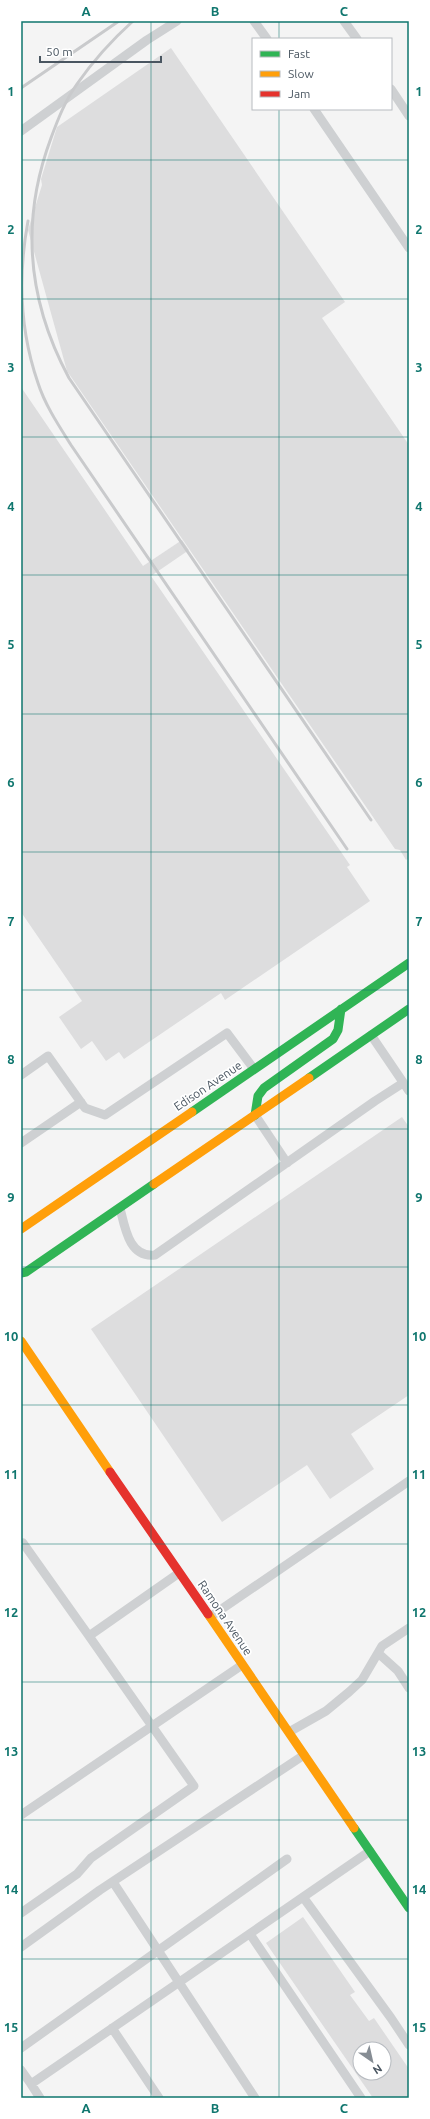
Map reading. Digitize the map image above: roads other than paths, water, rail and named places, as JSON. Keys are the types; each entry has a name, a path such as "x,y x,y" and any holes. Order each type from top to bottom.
{"main road":[{"name":"Edison Avenue","path":"21,1229 409,963"},
{"path":"255,1115 258,1096 264,1088 333,1039 338,1030 341,1009"},
{"path":"21,1273 26,1272 371,1035 408,1013"},
{"name":"Ramona Avenue","path":"21,1341 409,1908"}],"lane":[{"path":"21,131 147,40 177,21"},
{"path":"254,21 266,38"},
{"path":"344,21 356,38"},
{"path":"392,90 409,116"},
{"path":"315,110 409,248"},
{"path":"21,1075 48,1056 85,1108 104,1115 227,1034 254,1069"},
{"path":"371,1035 409,1091"},
{"path":"120,1208 128,1238 134,1248 141,1254 147,1256 155,1255 375,1101 404,1083"},
{"path":"21,1143 81,1102"},
{"path":"255,1115 288,1163"},
{"path":"210,1617 409,1481"},
{"path":"21,1544 23,1543 153,1725 194,1786 91,1858 77,1874 21,1913"},
{"path":"89,1636 179,1573"},
{"path":"289,1732 326,1711 358,1684 362,1680 382,1646 409,1628"},
{"path":"378,1652 398,1671 409,1688"},
{"path":"21,1815 242,1665"},
{"path":"21,1947 113,1882 304,1755"},
{"path":"30,2084 370,1851"},
{"path":"21,2048 287,1859"},
{"path":"113,1882 255,2098"},
{"path":"303,1897 409,2045"},
{"path":"250,1934 361,2098"},
{"path":"112,2028 160,2098"},
{"path":"21,2070 40,2098"}],"railway":[{"path":"21,88 119,21"},
{"path":"133,21 103,51 83,75 73,90 56,124 41,169 35,200 32,230 33,260 37,290 44,319 55,349 69,378 371,820"},
{"path":"28,221 22,282 24,323 32,363 48,407 71,445 347,849"}]}
